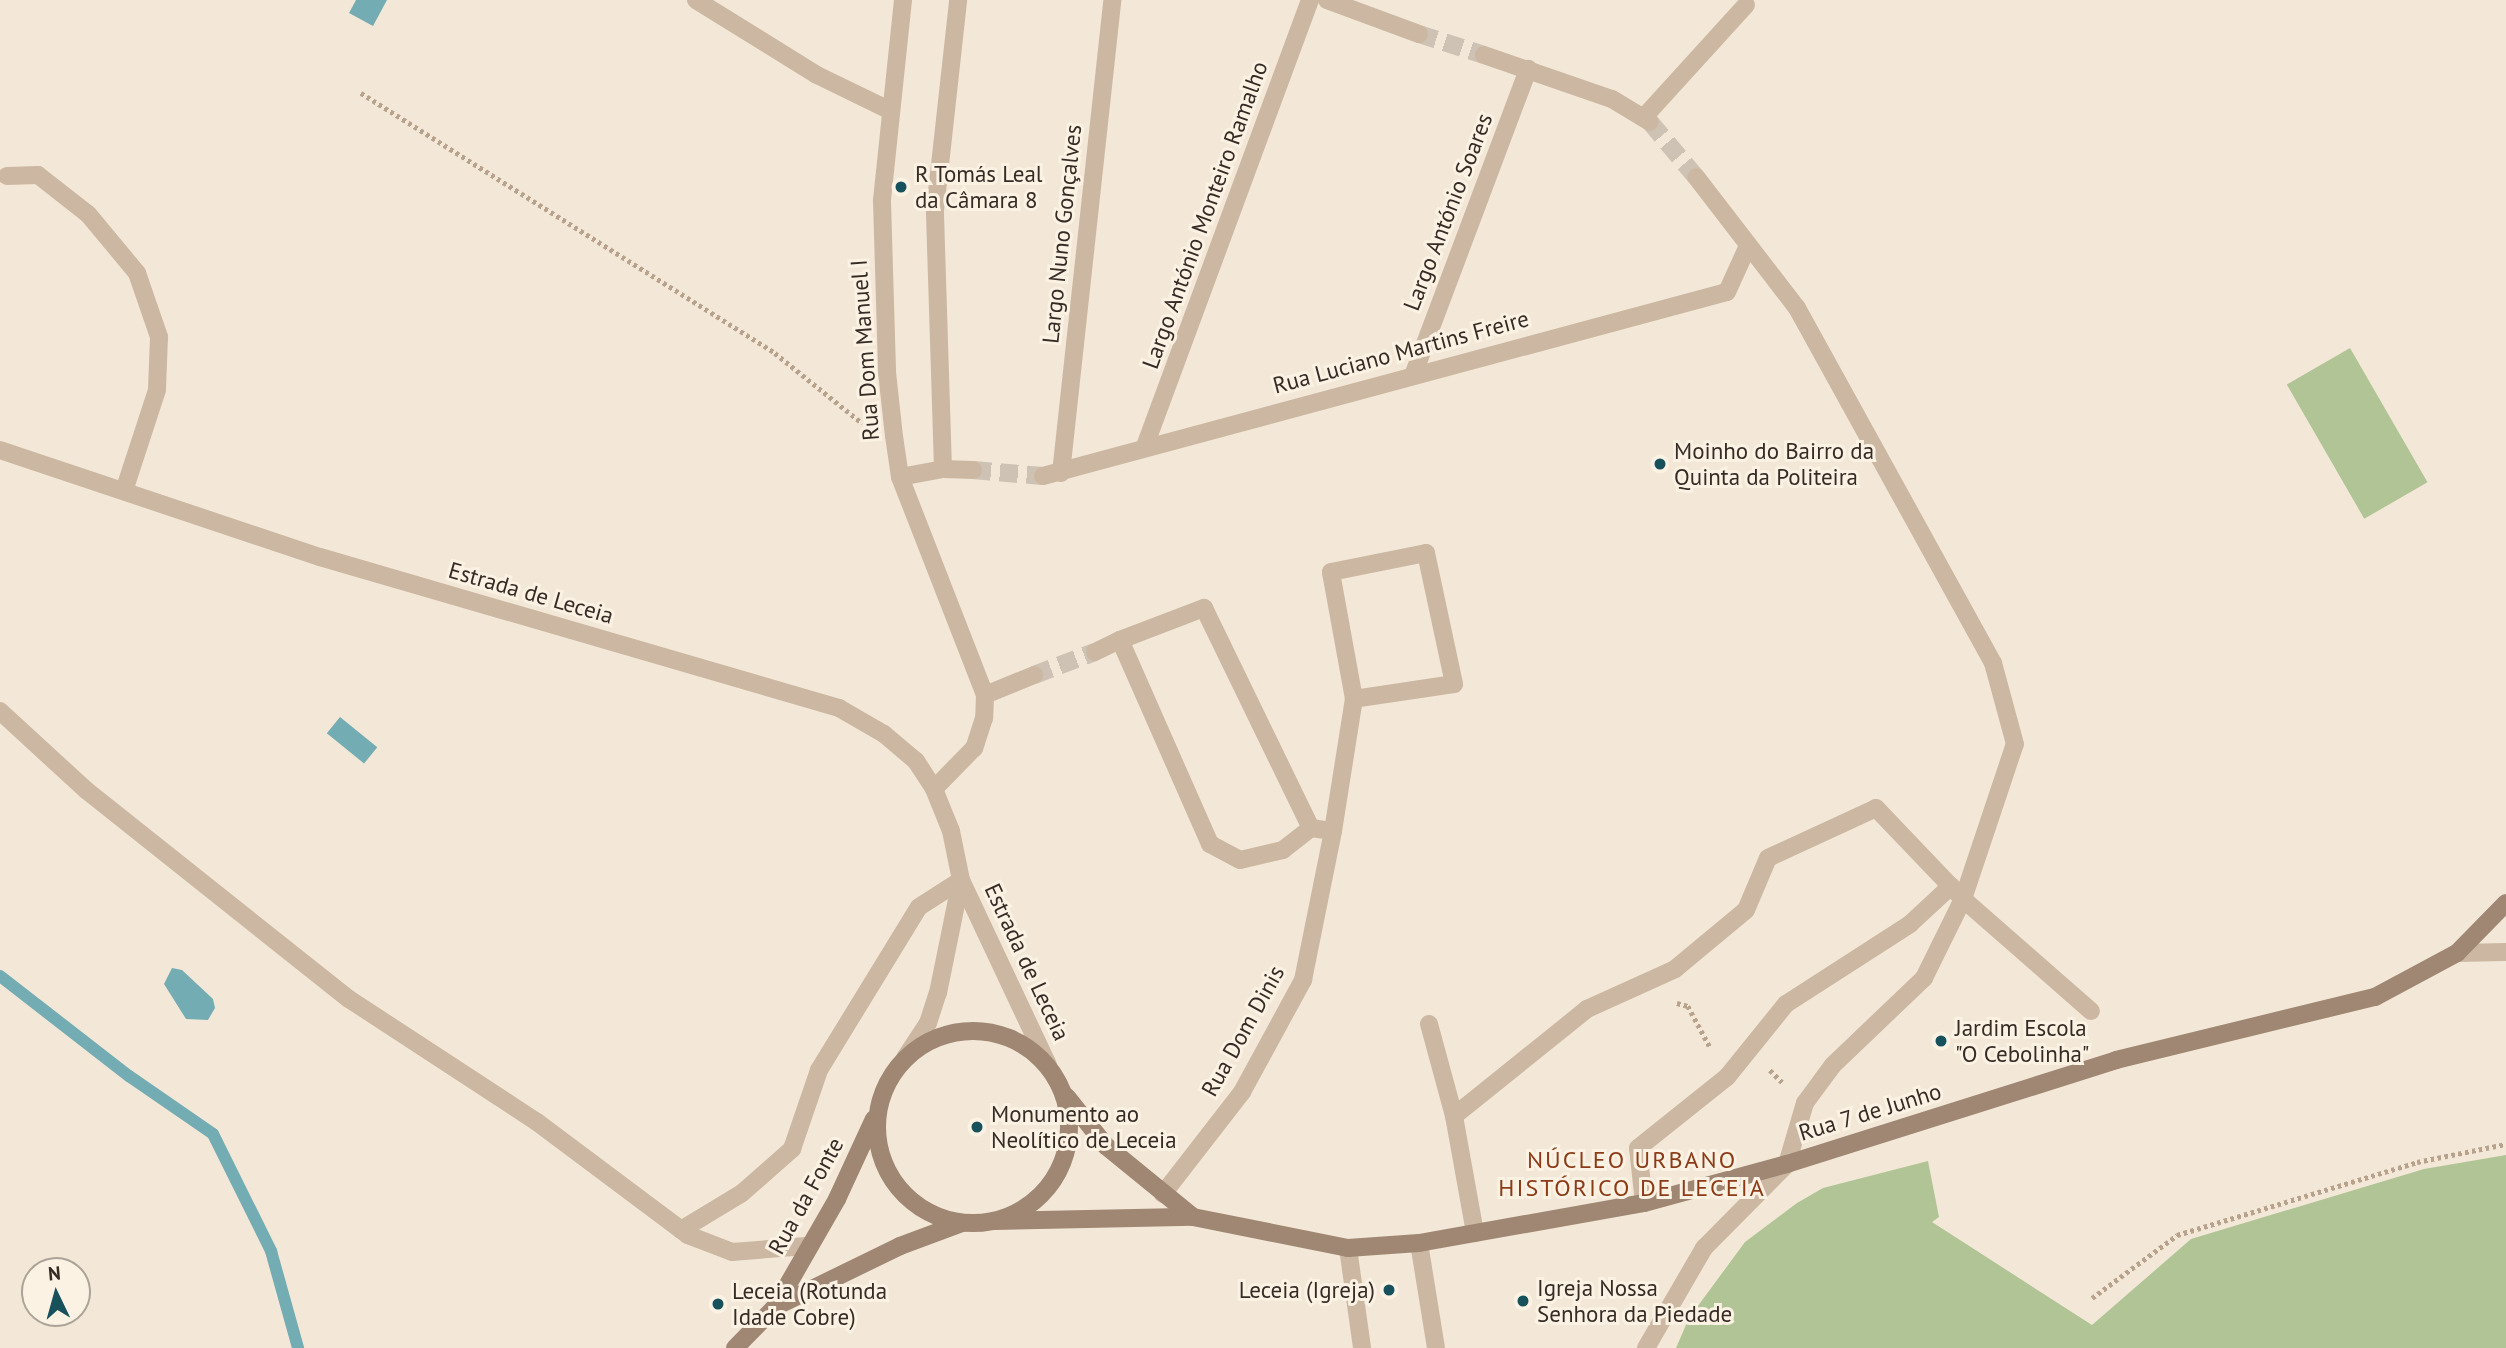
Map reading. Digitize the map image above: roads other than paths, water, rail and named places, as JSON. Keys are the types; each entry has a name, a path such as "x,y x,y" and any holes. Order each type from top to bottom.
{"main road":[{"name":"Rua 7 de Junho","path":"1193,1217 1348,1248 1419,1243 1644,1203 1787,1164 2116,1060 2375,998 2457,953 2506,903"},
{"path":"962,1223 932,1214 915,1203 887,1172 877,1143 877,1112 887,1083 905,1058 930,1040 960,1031 993,1032 1023,1044 1048,1065 1064,1094 1106,1146 1193,1217"},
{"path":"994,1221 1024,1209 1040,1194 1064,1159 1070,1126 1064,1094"},
{"name":"Rua da Fonte","path":"775,1307 806,1246 837,1199 877,1112"},
{"path":"735,1348 775,1307 900,1246 962,1223 1193,1217"}],"street":[{"path":"696,0 817,75 891,111"},
{"name":"Rua Dom Manuel I","path":"903,0 882,201 887,372 894,436 900,477 985,695 984,718 974,748 934,789"},
{"path":"943,469 934,210 958,0"},
{"name":"Largo Nuno Gonçalves","path":"1061,472 1112,0"},
{"name":"Largo António Monteiro Ramalho","path":"1145,446 1310,0"},
{"path":"1327,0 1419,34"},
{"path":"1485,55 1528,69 1648,119 1746,5"},
{"name":"Largo António Soares","path":"1414,373 1528,69"},
{"path":"6,176 38,175 88,214 137,273 159,337 158,390 124,491"},
{"path":"1646,1348 1704,1248 1787,1164 1805,1103 1833,1065 1924,978 2015,744 1993,663 1797,308 1747,248 1696,177"},
{"name":"Rua Luciano Martins Freire","path":"1043,475 1414,373 1727,292 1747,248"},
{"name":"Estrada de Leceia","path":"0,450 320,557 839,708 884,734 916,761 934,789 951,831 961,880 1048,1065"},
{"path":"900,477 943,469 973,470"},
{"name":"Rua Dom Dinis","path":"1163,1194 1242,1091 1303,980 1333,831 1354,699 1331,572 1426,553 1454,684 1354,699"},
{"path":"1095,652 1205,608 1311,828"},
{"path":"1120,640 1210,844 1240,860 1283,850 1311,828 1333,831"},
{"path":"985,695 1034,675"},
{"path":"0,710 86,790 349,999 537,1122 681,1230 732,1252 806,1246"},
{"path":"1454,1115 1587,1009 1675,969 1746,910 1768,858 1876,808 1957,892 2091,1011"},
{"path":"681,1230 742,1194 792,1149 819,1070 919,907 961,880"},
{"name":"Estrada de Leceia","path":"905,1058 928,1023 938,993 961,880"},
{"path":"1644,1203 1638,1148 1727,1077 1786,1004 1957,892"},
{"path":"2457,953 2506,953"},
{"path":"1429,1024 1454,1115 1475,1233"},
{"path":"1419,1243 1436,1348"},
{"path":"1348,1248 1362,1348"}],"water":[{"path":"356,0 387,0 373,26 349,13"},
{"path":"340,717 377,747 364,764 327,733"},
{"path":"172,968 182,970 213,999 215,1008 208,1020 186,1019 164,984"}],"waterway":[{"path":"0,976 129,1076 213,1134 271,1251 298,1348"}],"tunnel":[{"path":"1419,34 1484,55"},
{"path":"1650,122 1696,177"},
{"path":"973,470 1043,476"},
{"path":"1034,675 1095,652"}],"place":[{"name":"R Tomás Leal da Câmara 8","path":"901,187"},
{"name":"Moinho do Bairro da Quinta da Politeira","path":"1660,464"},
{"name":"Jardim Escola \"O Cebolinha\"","path":"1941,1041"},
{"name":"Monumento ao Neolítico de Leceia","path":"977,1127"},
{"name":"Leceia (Igreja)","path":"1389,1290"},
{"name":"Igreja Nossa Senhora da Piedade","path":"1523,1301"},
{"name":"Leceia (Rotunda Idade Cobre)","path":"718,1304"}],"district":[{"name":"NÚCLEO URBANO HISTÓRICO DE LECEIA","path":"1632,1174"}]}
